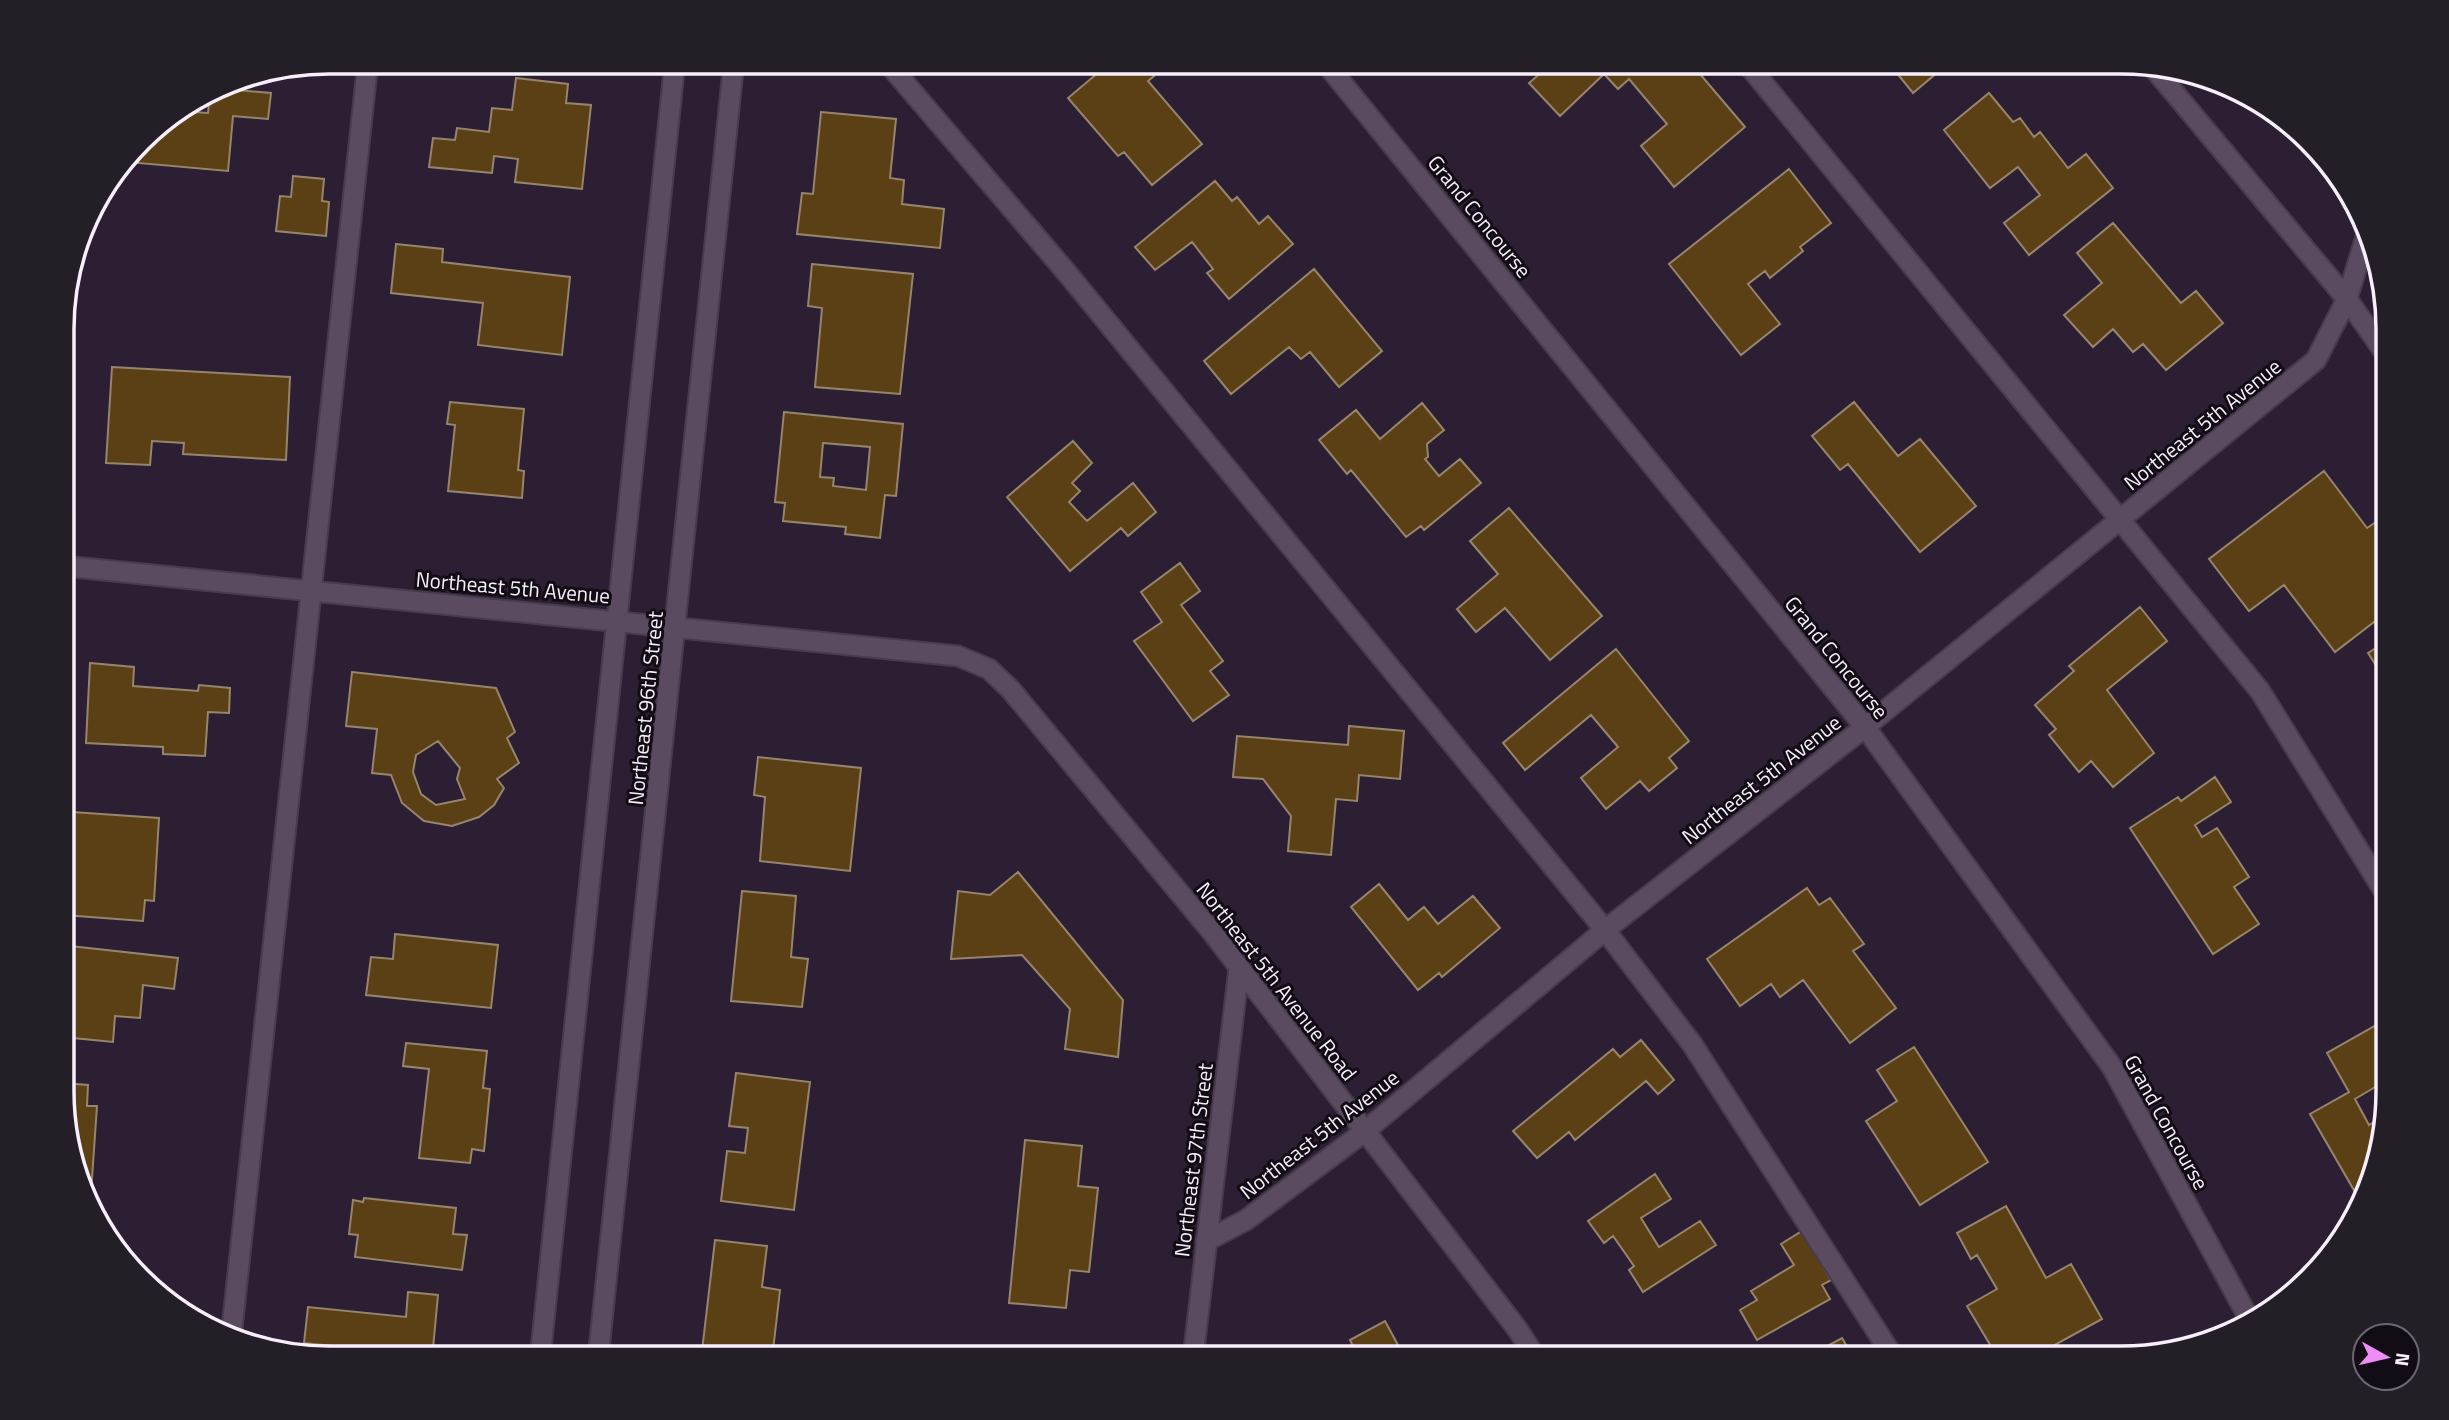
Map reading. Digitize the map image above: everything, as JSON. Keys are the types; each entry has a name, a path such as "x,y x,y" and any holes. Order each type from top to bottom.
{"street":[{"path":"232,1327 367,74"},
{"name":"Northeast 96th Street","path":"541,1346 674,74"},
{"name":"Northeast 96th Street","path":"599,1346 733,74"},
{"path":"897,74 1067,273 1605,930 1692,1044 1886,1346"},
{"name":"Grand Concourse","path":"1336,74 1865,727 2112,1068 2246,1313"},
{"path":"1756,74 2260,691 2376,879"},
{"path":"2161,77 2347,299 2376,340"},
{"name":"Northeast 5th Avenue","path":"1206,1241 1245,1220 1364,1132 1605,930 1865,727 2316,360 2347,299 2363,248"},
{"name":"Northeast 5th Avenue","path":"74,567 958,656"},
{"name":"Northeast 5th Avenue Road","path":"958,656 989,669 1011,690 1239,968 1528,1346"},
{"name":"Northeast 97th Street","path":"1194,1346 1239,968"}],"building":[{"path":"1097,74 1152,74 1154,76 1148,81 1202,144 1152,185 1124,152 1118,156 1068,98"},
{"path":"1540,74 1604,74 1560,116 1529,83"},
{"path":"1604,74 1700,74 1745,127 1674,187 1641,146 1667,124 1629,79 1618,89"},
{"path":"1898,74 1936,74 1913,93"},
{"path":"516,78 568,84 566,103 591,105 582,189 515,182 518,159 494,156 492,173 429,167 433,138 455,140 457,128 489,132 492,108 512,110"},
{"path":"238,90 271,93 268,119 233,116 228,171 135,163 160,137 187,116 194,112 208,113 209,103"},
{"path":"1989,93 2013,122 2020,118 2034,137 2040,132 2068,168 2086,154 2113,188 2029,255 2004,223 2040,195 2018,167 1990,188 1944,130"},
{"path":"821,112 896,119 890,178 904,180 902,204 944,209 940,248 797,234 802,193 813,194"},
{"path":"1789,169 1831,223 1800,247 1803,251 1770,278 1765,271 1748,284 1780,324 1741,355 1669,264"},
{"path":"293,176 324,179 322,201 329,202 326,236 276,231 280,196 291,197"},
{"path":"1215,181 1232,201 1237,197 1259,224 1268,216 1293,244 1229,299 1207,273 1213,269 1192,242 1155,270 1135,247"},
{"path":"2113,223 2181,303 2196,291 2223,323 2166,370 2143,344 2133,352 2113,329 2093,347 2064,315 2102,283 2077,253"},
{"path":"396,244 443,249 442,262 570,277 562,355 478,345 483,303 391,293"},
{"path":"812,264 913,274 900,394 815,387 822,308 808,306"},
{"path":"1314,269 1382,351 1339,387 1310,352 1301,359 1289,347 1231,394 1204,361"},
{"path":"112,367 290,377 286,460 183,454 184,443 152,441 150,465 106,463"},
{"path":"450,402 524,409 518,470 524,471 522,498 448,491 455,425 447,424"},
{"path":"1854,402 1898,456 1920,439 1976,506 1920,552 1848,464 1840,470 1812,436"},
{"path":"1422,403 1444,430 1427,444 1428,457 1425,459 1439,476 1460,459 1481,483 1424,530 1421,526 1406,537 1351,470 1347,474 1319,440 1356,410 1380,439"},
{"path":"784,412 903,424 896,496 885,495 880,538 845,534 846,527 783,521 785,503 775,502","holes":["823,443 870,447 866,490 833,486 834,478 820,477"]},
{"path":"1073,441 1092,463 1072,483 1080,491 1069,502 1087,521 1133,483 1156,512 1128,536 1121,528 1070,571 1007,497"},
{"path":"2324,471 2367,528 2376,522 2376,620 2335,652 2284,585 2249,611 2209,559"},
{"path":"1509,508 1602,616 1550,660 1505,608 1476,632 1457,609 1498,574 1470,541"},
{"path":"1180,563 1200,591 1181,605 1223,661 1210,671 1229,695 1193,721 1134,641 1162,622 1141,592"},
{"path":"2140,607 2167,641 2107,690 2154,753 2113,787 2091,761 2079,772 2049,735 2056,729 2035,705 2074,671 2069,666"},
{"path":"2376,648 2376,665 2368,653"},
{"path":"1616,649 1689,741 1669,758 1677,768 1649,791 1640,781 1606,809 1581,778 1618,747 1591,715 1525,770 1503,743"},
{"path":"90,663 134,667 133,686 198,691 199,685 230,688 229,713 208,712 205,756 163,754 163,747 86,743"},
{"path":"352,672 496,688 515,732 507,738 519,763 497,779 504,788 494,805 479,817 452,826 424,821 402,803 391,775 372,773 377,729 346,726","holes":["438,741 460,768 457,779 465,799 436,805 421,794 413,772 416,755"]},
{"path":"1349,726 1404,731 1400,779 1359,775 1357,801 1336,799 1331,855 1288,851 1291,816 1263,779 1233,777 1237,736 1348,745"},
{"path":"758,757 861,768 850,871 760,861 765,797 754,795"},
{"path":"2215,777 2231,802 2195,825 2202,837 2217,828 2249,877 2234,887 2259,924 2213,954 2130,828 2178,797 2181,801"},
{"path":"74,812 159,818 154,901 145,900 143,921 74,916"},
{"path":"1018,872 1123,1000 1118,1057 1065,1049 1070,1009 1022,955 951,959 958,891 990,895"},
{"path":"1379,884 1408,920 1424,907 1438,924 1473,896 1500,928 1442,977 1439,973 1418,990 1351,907"},
{"path":"1807,888 1819,905 1830,898 1864,944 1853,951 1896,1008 1850,1043 1803,980 1780,997 1771,984 1740,1006 1707,959"},
{"path":"742,891 796,896 791,957 808,959 802,1007 731,1001"},
{"path":"395,934 498,945 491,1008 366,995 371,957 393,959"},
{"path":"74,946 178,958 174,989 143,985 140,1018 115,1016 113,1042 74,1038"},
{"path":"2376,1025 2376,1087 2355,1099 2369,1125 2373,1122 2367,1158 2355,1192 2310,1114 2349,1092 2327,1053"},
{"path":"1641,1040 1674,1080 1658,1094 1646,1081 1575,1140 1569,1132 1537,1158 1513,1131 1613,1049 1620,1057"},
{"path":"406,1043 487,1051 483,1088 490,1089 484,1151 472,1149 470,1163 419,1158 429,1069 403,1066"},
{"path":"1914,1047 1988,1162 1920,1205 1866,1121 1897,1101 1877,1070"},
{"path":"736,1073 810,1082 794,1210 721,1201 727,1151 745,1153 748,1128 729,1126"},
{"path":"74,1084 88,1085 87,1106 97,1106 92,1185 78,1142"},
{"path":"1025,1140 1082,1146 1078,1186 1098,1188 1089,1272 1070,1270 1066,1308 1009,1303"},
{"path":"1655,1174 1671,1199 1641,1218 1659,1247 1700,1221 1716,1245 1643,1292 1629,1270 1634,1266 1613,1236 1604,1243 1588,1221"},
{"path":"364,1198 456,1208 453,1234 467,1235 462,1270 355,1257 358,1235 349,1234 353,1200 363,1202"},
{"path":"2006,1206 2046,1278 2071,1264 2102,1319 2053,1346 1991,1346 1967,1306 1997,1289 1977,1255 1971,1259 1957,1233"},
{"path":"1802,1231 1831,1280 1822,1285 1830,1299 1757,1340 1740,1310 1757,1300 1751,1291 1794,1265 1781,1244"},
{"path":"715,1240 767,1246 762,1287 780,1290 774,1346 703,1346"},
{"path":"408,1292 438,1295 433,1346 333,1346 304,1343 308,1307 406,1317"},
{"path":"1385,1321 1399,1346 1353,1346 1350,1340"},
{"path":"1842,1338 1847,1346 1827,1346"}]}
